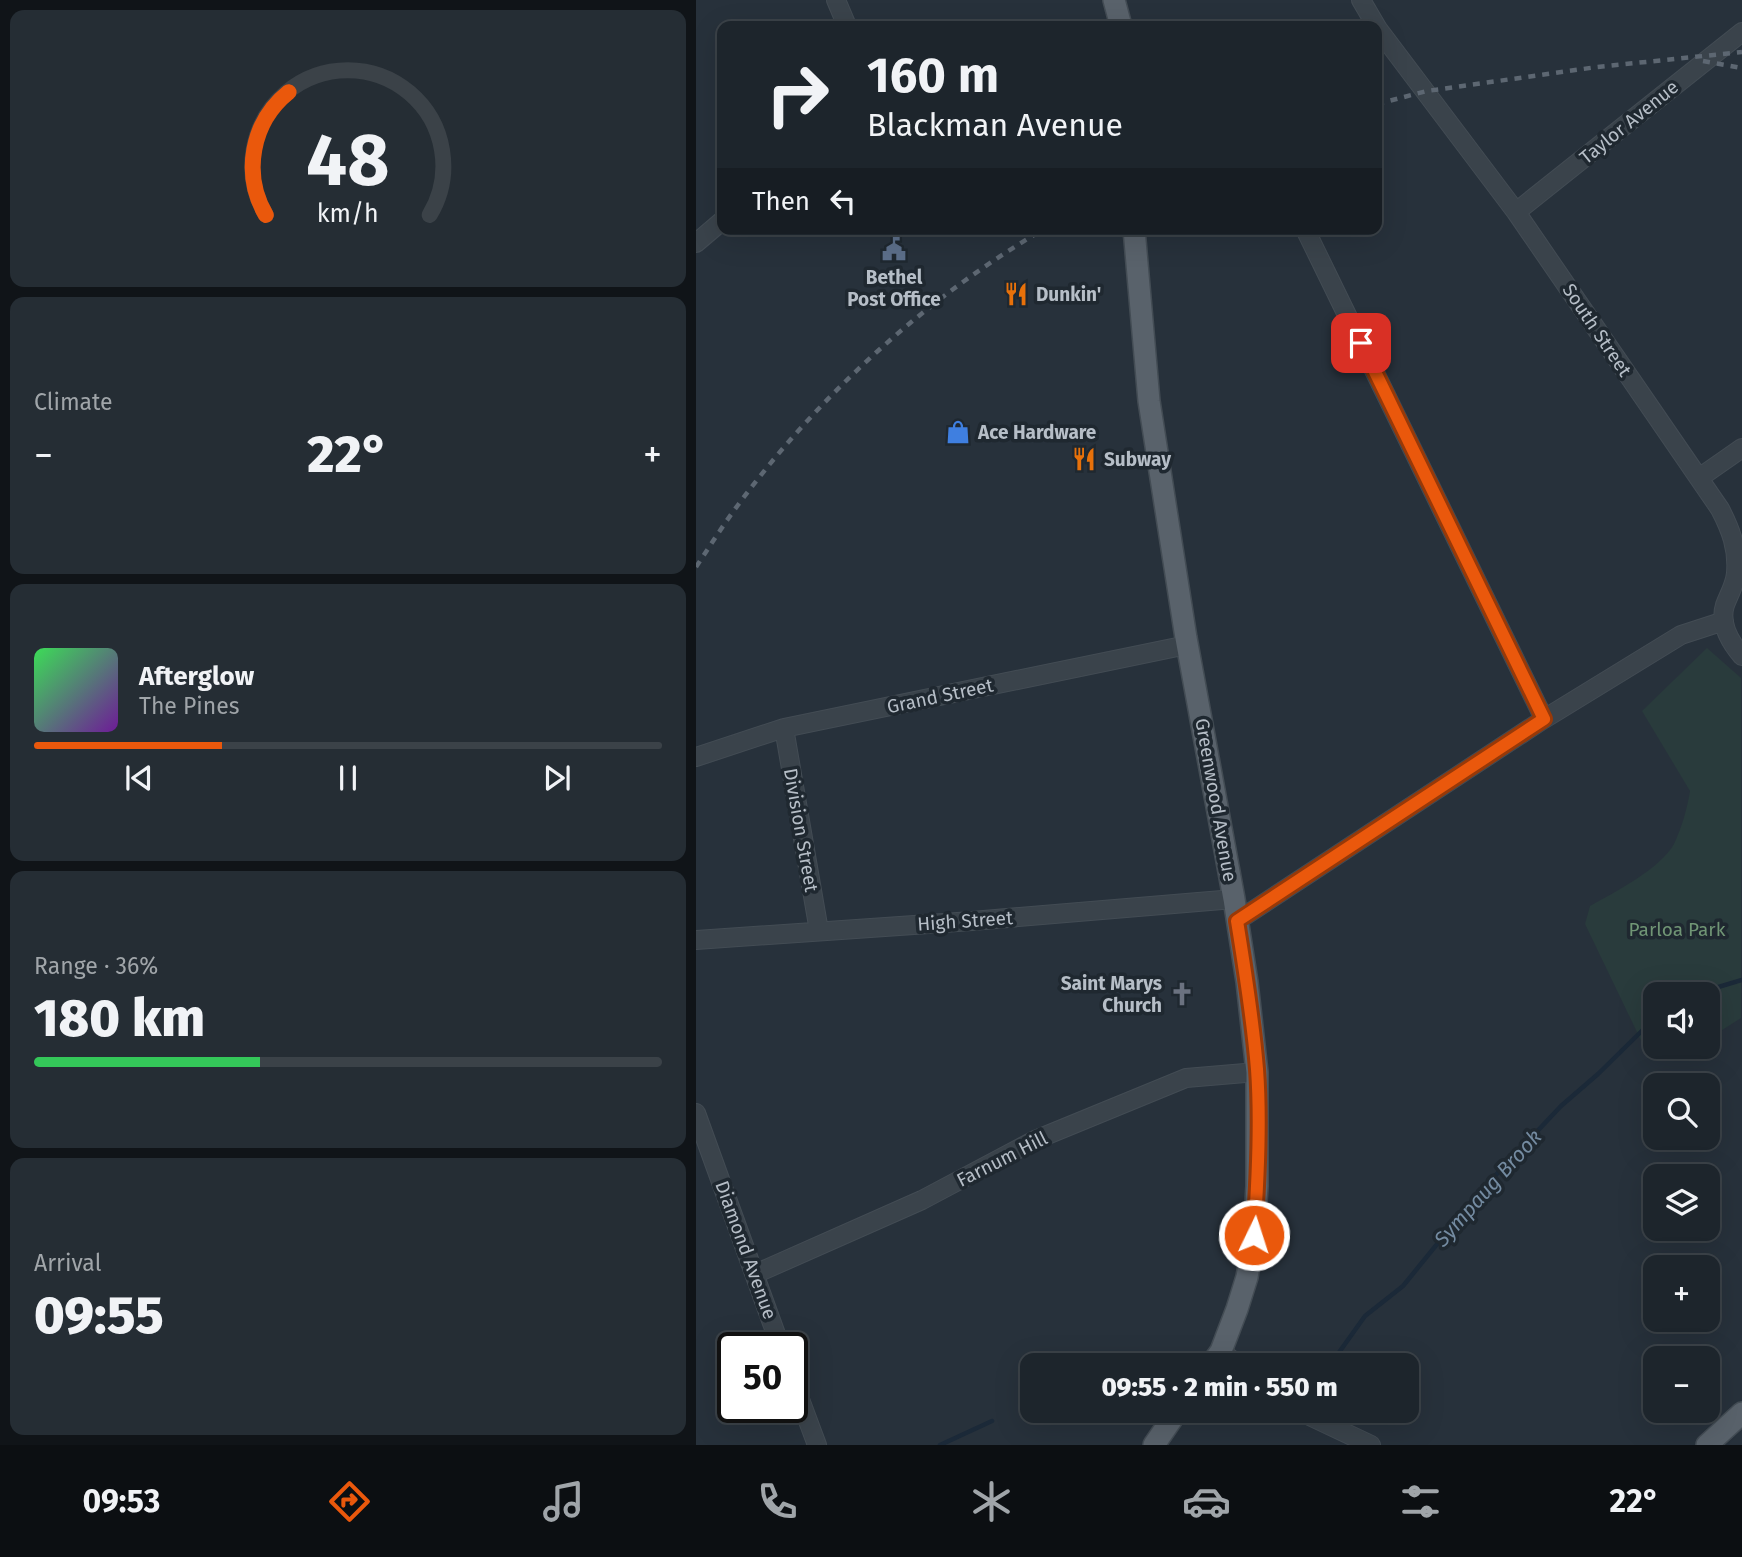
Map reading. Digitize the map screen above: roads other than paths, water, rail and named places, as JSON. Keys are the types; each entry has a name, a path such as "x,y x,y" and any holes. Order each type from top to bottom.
{"main road":[{"path":"1114,0 1120,21"},
{"name":"Greenwood Avenue","path":"1135,235 1149,401 1187,645 1234,899 1257,1072 1254,1235 1247,1277 1218,1353"},
{"path":"1708,1445 1741,1413"},
{"path":"1154,1445 1169,1423"}],"street":[{"path":"836,0 845,21"},
{"name":"South Street","path":"1361,0 1373,21"},
{"name":"Taylor Avenue","path":"1516,212 1741,32"},
{"name":"South Street","path":"1382,34 1516,212 1720,509 1738,542 1736,575 1725,607 1724,621"},
{"path":"696,243 717,225"},
{"path":"1308,235 1544,719"},
{"path":"1699,478 1741,449"},
{"path":"1237,921 1544,719 1681,635 1724,621 1728,637 1741,656"},
{"name":"Grand Street","path":"696,757 784,728 1187,645"},
{"name":"Division Street","path":"784,728 819,931"},
{"name":"High Street","path":"696,940 1234,899"},
{"name":"Farnum Hill","path":"755,1274 922,1200 1035,1140 1186,1078 1257,1072"},
{"name":"Diamond Avenue","path":"696,1113 775,1332"},
{"path":"808,1421 817,1445"},
{"path":"1324,1423 1371,1445"}],"waterway":[{"name":"Sympaug Brook","path":"1720,987 1742,980"},
{"name":"Sympaug Brook","path":"1339,1353 1365,1316 1403,1286 1477,1195 1561,1106 1643,1030"},
{"name":"Sympaug Brook","path":"940,1445 992,1421"}],"railway":[{"path":"1382,103 1427,91 1597,67 1742,52"},
{"path":"1703,61 1742,68"},
{"path":"696,567 732,513 770,464 839,388 917,318 1000,256 1034,235"}],"place":[{"name":"Bethel Post Office","path":"894,249"},
{"name":"Dunkin'","path":"1016,294"},
{"name":"Ace Hardware","path":"958,432"},
{"name":"Subway","path":"1084,459"},
{"name":"Saint Marys Church","path":"1182,994"}],"park label":[{"name":"Parloa Park","path":"1677,929"}]}
